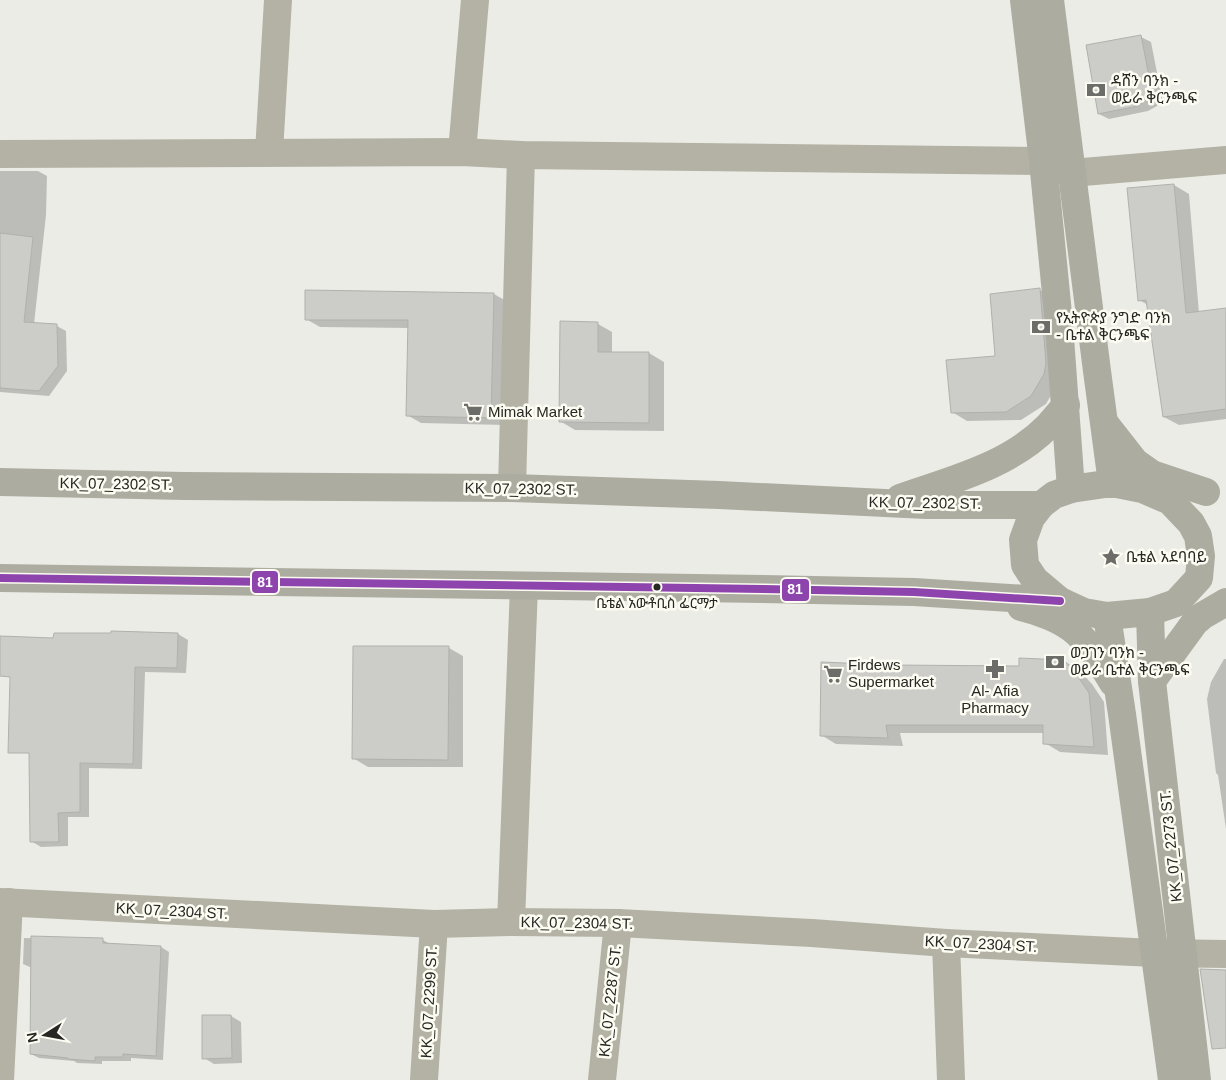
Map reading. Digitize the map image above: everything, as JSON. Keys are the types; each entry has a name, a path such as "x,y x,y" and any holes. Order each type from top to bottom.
{"main road":[{"path":"1024,0 1043,161 1066,405 1071,489"},
{"path":"1050,0 1096,371 1112,484"},
{"path":"887,503 961,478 995,463 1025,445 1047,426 1066,405"},
{"path":"1105,424 1135,462 1152,474 1216,493"},
{"name":"KK_07_2302 ST.","path":"0,482 184,486 512,488 926,505 1041,505"},
{"path":"1176,603 1199,578 1202,556 1198,536 1191,523 1170,501 1142,489 1112,484 1071,489 1054,495 1041,505 1031,518 1023,540 1025,565 1035,580 1060,601 1084,612 1106,616 1150,612 1176,603 1226,601"},
{"path":"1170,501 1216,493"},
{"path":"0,578 895,592 1060,601"},
{"path":"980,597 1026,608 1067,626 1077,633 1098,659 1118,691"},
{"path":"1152,681 1195,622 1226,601"},
{"name":"KK_07_2273 ST.","path":"1150,612 1152,681 1197,1080"},
{"path":"1106,616 1118,691"},
{"name":"KK_07_2273 ST.","path":"1118,691 1172,1080"}],"street":[{"path":"269,152 278,0"},
{"path":"462,152 475,0"},
{"path":"0,154 462,152 521,155 1043,161"},
{"path":"512,488 521,155"},
{"path":"1072,173 1226,160"},
{"path":"511,922 524,586"},
{"path":"0,1080 4,902"},
{"name":"KK_07_2304 ST.","path":"4,902 434,924 511,922 618,923 946,943 1154,953 1226,954"},
{"name":"KK_07_2287 ST.","path":"602,1080 618,923"},
{"name":"KK_07_2299 ST.","path":"424,1080 434,924"},
{"path":"946,943 950,1080"}],"building":[{"path":"1141,35 1152,92 1138,106 1098,114 1086,45"},
{"path":"1174,184 1186,313 1226,308 1226,409 1163,417 1146,300 1138,301 1127,188"},
{"path":"0,233 33,237 24,322 57,324 58,366 39,391 0,388"},
{"path":"1040,288 1046,363 1044,374 1031,396 1006,412 951,413 946,360 995,356 990,294"},
{"path":"305,290 494,293 491,418 406,416 408,320 305,320"},
{"path":"560,321 598,322 598,352 649,352 649,423 559,422"},
{"path":"111,631 178,633 177,668 135,667 133,764 80,763 80,812 58,813 59,842 30,842 29,753 8,753 10,677 0,676 0,636 53,638 54,633 111,633"},
{"path":"353,646 449,646 448,760 352,759"},
{"path":"1019,658 1064,660 1077,675 1089,693 1094,747 1043,744 1043,725 886,725 888,738 820,736 821,662 893,665 1019,666"},
{"path":"31,936 103,938 103,943 161,946 156,1056 123,1054 123,1057 95,1057 95,1061 30,1054"},
{"path":"1200,969 1226,970 1226,1048 1212,1049"},
{"path":"202,1015 231,1015 232,1058 202,1059"}],"transit line":[{"name":"81","path":"0,578 914,592 1060,601"}],"place":[{"name":"ዳሸን ባንክ - ወይራ ቅርንጫፍ","path":"1096,90"},
{"name":"የኢትዮጵያ ንግድ ባንክ - ቤተል ቅርንጫፍ","path":"1041,327"},
{"name":"Mimak Market","path":"473,412"},
{"name":"ቤቴል አደባባይ","path":"1111,557"},
{"name":"ቤቴል አውቶቢስ ፌርማታ","path":"657,587"},
{"name":"ወጋገን ባንክ - ወይራ ቤተል ቅርንጫፍ","path":"1055,662"},
{"name":"Al- Afia Pharmacy","path":"995,669"},
{"name":"Firdews Supermarket","path":"833,674"}]}
